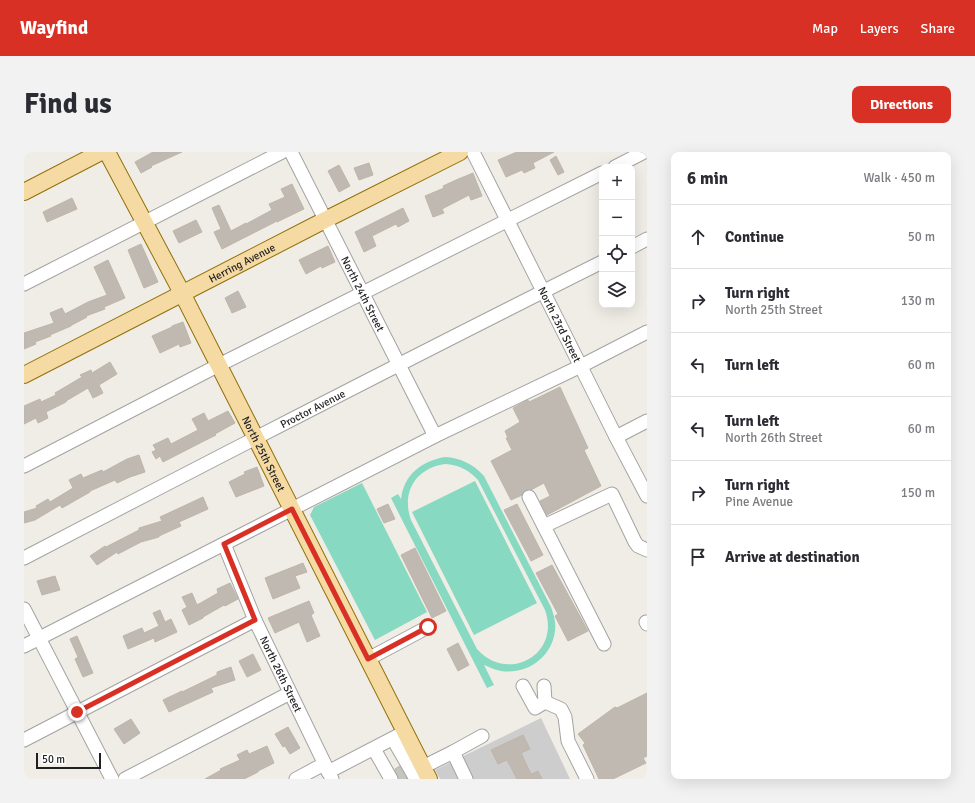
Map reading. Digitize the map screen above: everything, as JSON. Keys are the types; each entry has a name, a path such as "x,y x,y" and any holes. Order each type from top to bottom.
{"main road":[{"path":"24,192 101,152"},
{"name":"North 25th Street","path":"107,152 182,293 368,659 399,736 408,752 412,776"},
{"name":"Herring Avenue","path":"24,374 460,152"}],"street":[{"path":"24,284 282,152"},
{"name":"North 24th Street","path":"291,152 434,436"},
{"name":"North 23rd Street","path":"473,152 647,496"},
{"path":"621,164 644,152"},
{"path":"24,466 218,365 599,175"},
{"path":"635,245 647,239"},
{"name":"Proctor Avenue","path":"24,558 255,437 599,263"},
{"path":"24,646 434,436 581,366 647,332"},
{"path":"616,437 647,421"},
{"path":"544,526 612,494 635,542 638,546 647,550"},
{"path":"529,497 604,644"},
{"name":"North 26th Street","path":"224,544 255,620 328,772"},
{"path":"24,609 112,779"},
{"path":"24,740 255,620"},
{"path":"368,659 428,627"},
{"path":"523,686 535,708 545,702"},
{"path":"544,686 545,702"},
{"path":"125,779 290,693"},
{"path":"545,702 561,709 565,717 568,741 587,779"},
{"path":"296,779 328,772 399,736"},
{"path":"374,749 412,776 482,736"},
{"path":"453,752 466,779"}],"shaded area":[{"path":"541,718 570,779 440,779 435,770"}],"green space":[{"path":"445,457 461,460 476,468 484,476 551,607 554,616 555,631 553,640 549,649 543,656 529,667 520,670 499,671 484,665 494,685 487,688 391,498 398,494 401,499 406,482 410,476 422,465","holes":["445,464 459,467 471,473 478,480 545,610 548,626 545,640 539,651 529,659 516,664 503,664 489,659 477,649 411,520 408,510 408,500 413,483 426,470 435,466"]},
{"path":"475,481 537,603 474,635 412,512"},
{"path":"362,483 427,612 375,640 310,515 314,507"}],"building":[{"path":"153,152 182,152 151,166 152,167 141,173 135,162"},
{"path":"517,152 554,152 533,163 535,168 524,173 522,170 506,177 498,160"},
{"path":"556,156 564,172 558,175 550,160"},
{"path":"369,163 373,175 359,180 354,168"},
{"path":"339,165 350,186 339,192 328,171"},
{"path":"473,173 482,196 471,200 469,195 442,209 444,213 433,217 425,196 444,188 443,186"},
{"path":"292,184 304,209 222,249 214,232 221,229 212,208 219,205 231,231 272,210 269,204 285,197 281,189"},
{"path":"72,198 77,209 47,222 43,212"},
{"path":"403,208 409,221 398,227 396,224 372,236 376,246 364,252 355,232"},
{"path":"196,220 202,232 179,243 173,231"},
{"path":"141,244 158,282 144,288 128,250"},
{"path":"328,246 335,262 322,268 321,266 306,274 299,260"},
{"path":"108,260 125,298 104,307 105,309 86,316 87,317 71,326 35,342 36,344 24,349 24,333 54,323 50,313 62,308 65,314 88,302 107,295 94,267"},
{"path":"238,291 246,307 232,313 225,298"},
{"path":"183,322 191,343 180,347 179,344 160,353 152,336"},
{"path":"110,362 117,374 99,385 103,393 93,398 88,388 66,402 46,412 48,418 38,423 36,418 24,424 24,406 40,399 41,402 56,395 55,393 82,377 80,375 91,370 92,373"},
{"path":"560,387 588,448 584,450 601,486 547,515 540,501 550,496 544,483 531,490 525,490 522,495 511,500 491,461 512,450 506,438 508,438 505,431 520,422 513,408"},
{"path":"228,411 235,423 215,434 216,435 163,462 160,456 156,459 152,452 156,450 153,445 168,438 171,444 198,430 192,419 204,413 208,421"},
{"path":"139,455 145,472 117,483 115,480 90,491 62,508 60,505 35,520 24,523 24,512 37,508 36,506 48,499 50,502 73,488 69,480 81,474 83,478 102,470 103,472 127,459"},
{"path":"257,467 264,486 236,497 229,482 245,474 244,472"},
{"path":"203,497 208,509 179,522 181,526 159,537 141,542 118,554 117,552 97,565 90,556 105,546 106,547 139,530 139,528 162,521 160,517"},
{"path":"388,504 395,519 384,523 377,509"},
{"path":"517,504 543,555 531,561 504,510"},
{"path":"415,548 446,611 432,618 401,555"},
{"path":"303,563 307,572 295,576 300,588 273,599 265,578"},
{"path":"552,565 588,631 568,641 555,616 558,614 536,573"},
{"path":"55,576 60,590 42,595 37,581"},
{"path":"230,583 238,599 225,606 224,605 189,625 182,610 187,607 182,597 192,593 197,605 218,593 217,589"},
{"path":"309,601 314,613 311,615 320,636 307,642 299,622 275,633 268,618"},
{"path":"160,610 165,622 171,619 177,632 155,642 154,638 128,649 123,636 142,628 144,633 159,626 153,613"},
{"path":"77,636 93,673 83,677 75,659 78,657 70,639"},
{"path":"458,643 469,665 458,671 447,649"},
{"path":"253,654 261,670 247,677 239,661"},
{"path":"231,667 235,680 211,688 213,692 169,712 163,700 217,675 217,672"},
{"path":"647,693 647,756 643,758 646,763 613,779 599,779 583,745 585,743 578,734 615,707 617,708"},
{"path":"131,719 140,733 124,744 114,729"},
{"path":"288,727 300,748 290,754 285,746 283,747 275,734"},
{"path":"523,735 530,749 521,753 531,774 538,771 542,779 517,779 507,760 498,764 491,750"},
{"path":"267,746 274,763 258,772 244,779 205,779 221,770 220,769 240,760 237,755 247,750 249,754"},
{"path":"400,766 407,779 399,779 395,769"}],"tunnel":[{"path":"397,776 406,771"}],"route":[{"path":"77,712 255,620 224,544 292,509 368,659 428,627"}]}
